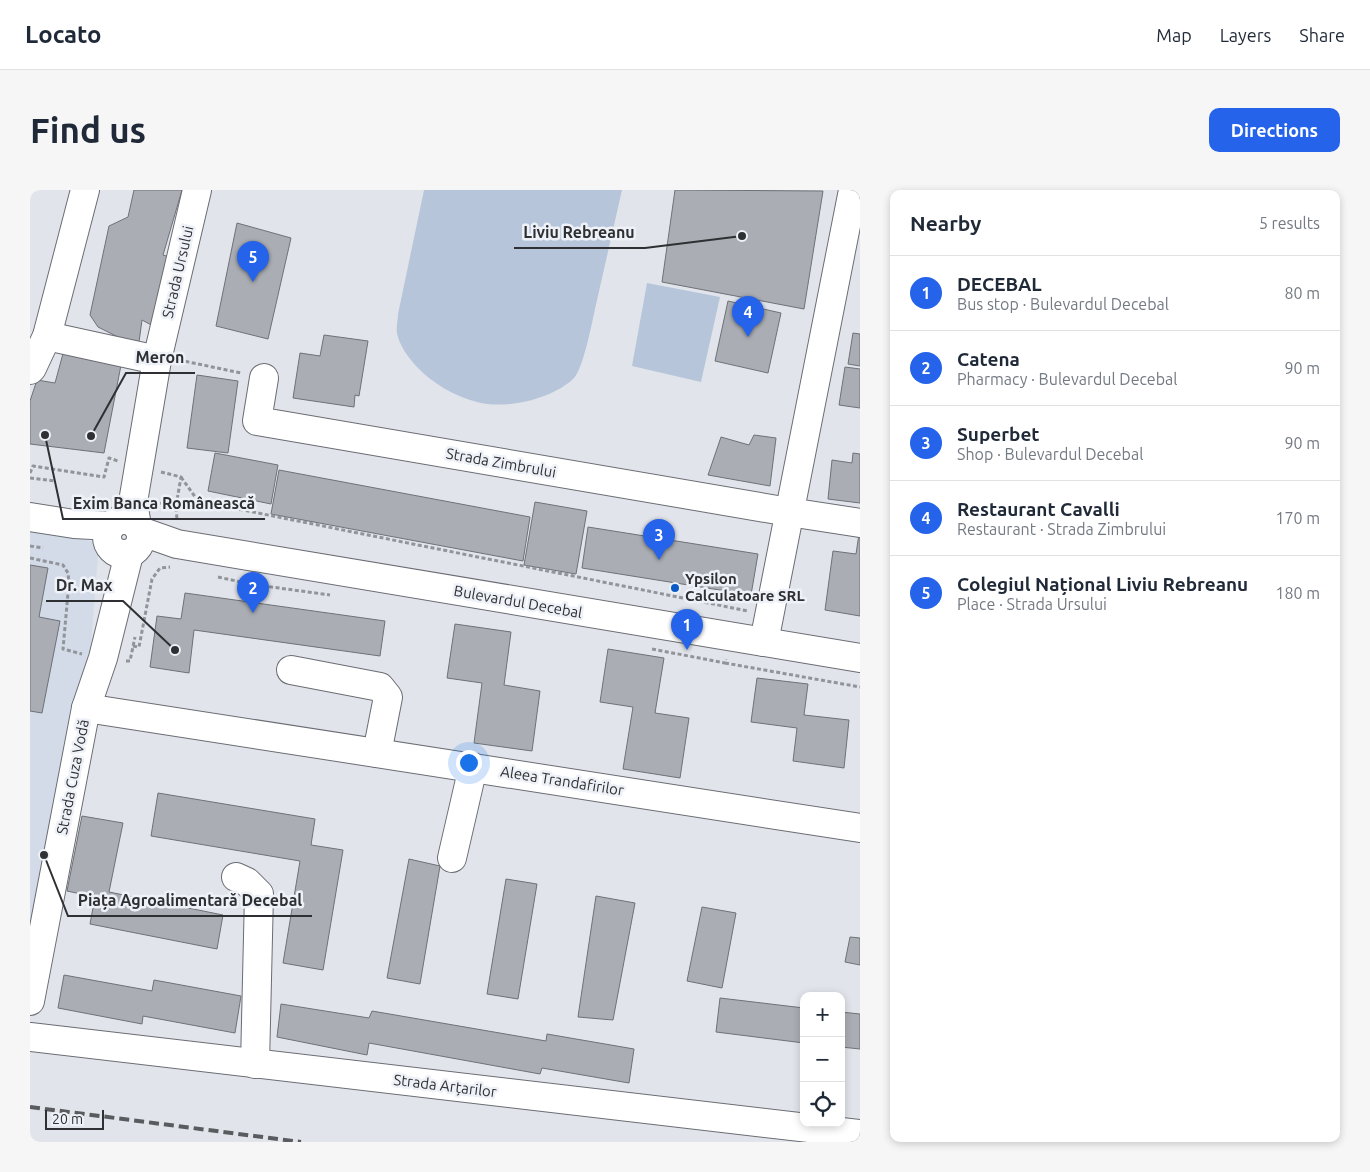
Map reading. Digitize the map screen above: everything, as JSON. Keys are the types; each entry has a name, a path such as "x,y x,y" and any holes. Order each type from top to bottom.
{"street":[{"path":"30,370 47,336 85,190"},
{"name":"Strada Ursului","path":"125,533 158,358 197,190"},
{"path":"764,642 853,190"},
{"path":"47,336 158,358"},
{"name":"Strada Zimbrului","path":"264,378 256,421 789,512"},
{"path":"789,512 860,523"},
{"name":"Bulevardul Decebal","path":"30,517 125,533 174,555 728,650 764,642 860,658"},
{"name":"Strada Cuza Vodă","path":"30,1001 87,704 92,656 125,533"},
{"name":"Strada Cuza Vodă","path":"87,704 103,658 125,533"},
{"path":"291,670 380,687 388,697 377,753"},
{"name":"Aleea Trandafirilor","path":"87,704 377,753 860,828"},
{"path":"452,858 472,768"},
{"path":"236,877 247,882 259,894 255,1064"},
{"name":"Strada Arțarilor","path":"30,1037 860,1134"}],"path":[{"path":"158,358 264,378"},
{"path":"181,477 198,501 770,616"},
{"path":"30,478 55,481"},
{"path":"160,503 176,506"},
{"path":"30,546 42,548"},
{"path":"133,646 139,647 152,579 160,568 174,555"},
{"path":"30,558 63,565 68,573 70,582 63,649 92,656"},
{"path":"211,575 250,584 338,596"},
{"path":"648,648 728,650 860,687"}],"shaded area":[{"path":"424,190 622,190 584,356 574,378 565,385 554,392 528,401 501,405 477,402 460,396 436,383 422,372 407,355 397,333 398,314"},
{"path":"647,283 720,297 701,382 632,366"},
{"path":"30,527 99,543 86,708 30,1001"}],"building":[{"path":"134,190 182,190 163,255 176,259 155,327 142,320 139,342 120,338 98,327 90,315 109,226 128,217"},
{"path":"675,190 823,191 804,309 662,282"},
{"path":"237,223 291,238 268,339 216,326"},
{"path":"728,301 781,313 768,373 715,361"},
{"path":"853,333 860,334 860,366 848,364"},
{"path":"324,335 368,341 359,396 355,395 354,407 293,398 300,353 320,356"},
{"path":"64,350 122,360 104,453 30,444 30,401 37,380 55,383"},
{"path":"845,367 860,369 860,408 839,405"},
{"path":"197,375 238,381 228,453 187,448"},
{"path":"754,435 776,438 770,486 708,475 721,437 749,445"},
{"path":"215,453 278,465 271,504 208,491"},
{"path":"853,453 860,454 860,503 828,499 832,460 852,463"},
{"path":"279,470 530,517 523,561 271,514"},
{"path":"535,502 587,511 576,574 524,565"},
{"path":"588,527 758,554 751,595 582,568"},
{"path":"859,534 860,616 825,610 833,551 856,554"},
{"path":"30,565 48,568 39,617 60,621 42,713 30,711"},
{"path":"185,593 385,621 380,656 194,630 189,673 150,667 157,616 181,619"},
{"path":"455,624 511,632 504,685 540,691 532,751 474,743 482,683 447,678"},
{"path":"608,649 664,658 655,713 689,718 680,778 623,769 633,707 600,702"},
{"path":"757,678 808,684 804,715 849,720 844,768 793,761 797,728 751,722"},
{"path":"158,793 315,819 311,845 343,850 323,970 283,963 300,861 151,836"},
{"path":"82,816 123,823 109,892 223,915 217,949 90,924 95,897 67,891"},
{"path":"409,859 440,866 420,984 387,978"},
{"path":"506,879 537,884 518,999 487,994"},
{"path":"596,896 635,903 613,1020 578,1017"},
{"path":"702,907 736,913 722,988 687,981"},
{"path":"850,937 860,938 860,965 845,962"},
{"path":"64,975 152,991 154,980 241,996 235,1033 143,1016 142,1024 58,1008"},
{"path":"720,998 800,1008 800,1042 716,1032"},
{"path":"281,1004 369,1018 372,1011 546,1041 547,1034 634,1049 629,1083 542,1068 540,1074 369,1043 367,1055 277,1037"},
{"path":"845,1012 860,1014 860,1049 845,1047"}],"railway":[{"path":"30,1107 301,1142"}],"place":[{"name":"Liviu Rebreanu","path":"742,236"},
{"name":"Colegiul Național Liviu Rebreanu","path":"253,282"},
{"name":"Restaurant Cavalli","path":"748,337"},
{"name":"Exim Banca Românească","path":"45,435"},
{"name":"Meron","path":"91,436"},
{"name":"Superbet","path":"659,560"},
{"name":"Ypsilon Calculatoare SRL","path":"675,588"},
{"name":"Catena","path":"253,613"},
{"name":"Dr. Max","path":"175,650"},
{"name":"DECEBAL","path":"687,650"},
{"name":"Piața Agroalimentară Decebal","path":"44,855"}]}
